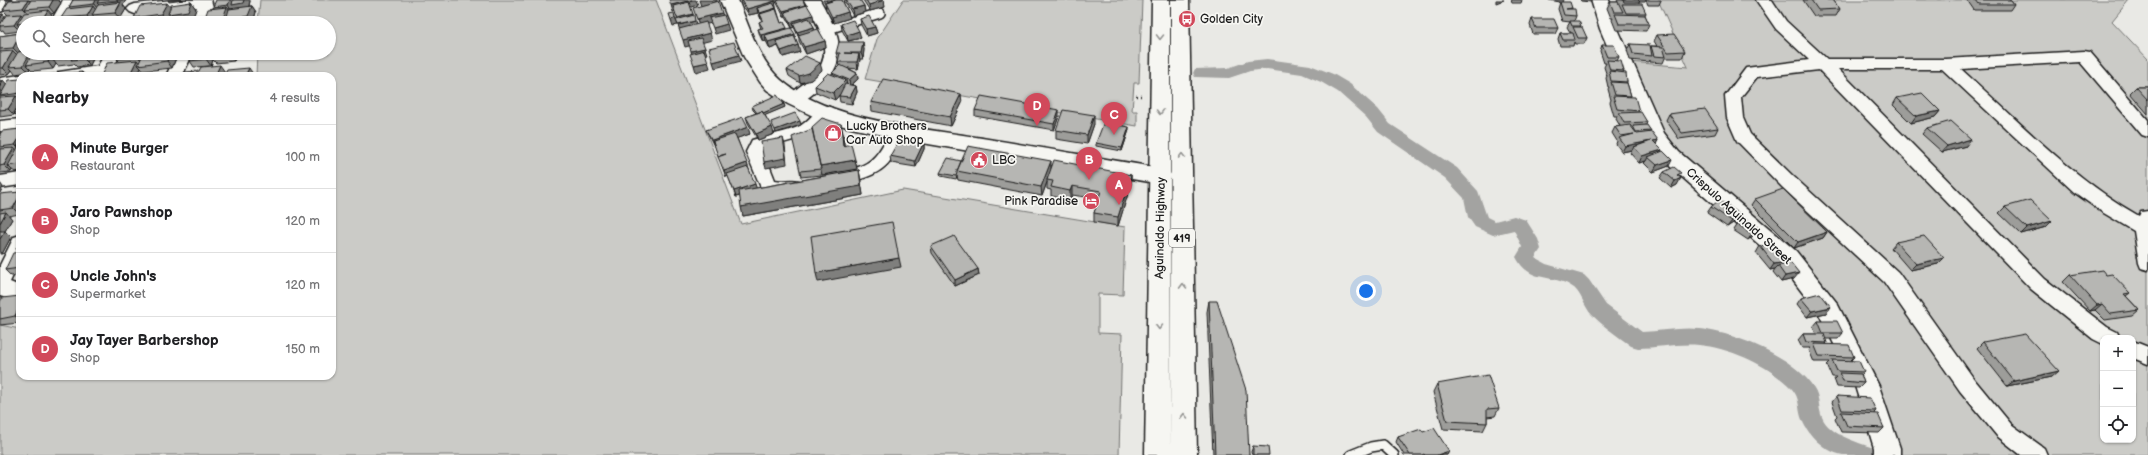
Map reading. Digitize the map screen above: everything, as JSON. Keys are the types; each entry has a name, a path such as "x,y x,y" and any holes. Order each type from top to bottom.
{"main road":[{"path":"729,0 756,60 773,84 796,98 826,112 852,121 899,130 1161,176"},
{"name":"Aguinaldo Highway","path":"1158,455 1161,0"},
{"name":"Aguinaldo Highway","path":"1180,0 1184,455"},
{"name":"Crispulo Aguinaldo Street","path":"1600,0 1609,29 1655,136 1672,157 1788,257 1829,310 1867,386 1887,451"}],"street":[{"path":"0,7 4,0"},
{"path":"62,16 70,0"},
{"path":"796,98 824,74 830,64 833,44 828,29 812,0"},
{"path":"1764,0 1781,25 1823,64 2038,284 2104,335"},
{"path":"132,16 138,4 198,2 205,4 201,16"},
{"path":"2037,455 2004,430 1967,385 1891,277 1788,182 1743,138 1735,118 1733,96 1752,72 1823,64 1946,64 2084,56 2148,131"},
{"path":"103,72 109,60"},
{"path":"176,72 182,60"},
{"path":"1946,64 2080,187 2108,207 2146,221 2148,263"},
{"path":"0,84 16,82"},
{"path":"826,112 817,124 805,132 786,139 769,140 758,144 755,152 768,185 781,188 867,172 882,163 899,130"},
{"path":"0,127 16,125"},
{"path":"0,182 16,180"},
{"path":"15,293 3,288 1,282 16,250"},
{"path":"2136,350 2148,356"}],"lane":[{"path":"828,29 880,13"},
{"path":"1351,455 1371,447 1383,445 1393,452 1394,455"}],"shaded area":[{"path":"260,0 656,0 741,224 903,190 1125,227 1123,295 1098,294 1098,333 1122,334 1119,455 0,455 0,325 16,328 16,380 336,380 336,72 256,72 257,60 336,60 336,16 259,16"},
{"path":"903,0 1142,0 1139,83 1134,83 1132,111 1137,111 1137,126 865,79 877,39"},
{"path":"1658,0 2129,0 2112,21 2148,59 2148,455 1900,455 1859,354 1834,306 1663,139 1629,62 1688,67"}],"building":[{"path":"28,0 23,8 3,10 9,1"},
{"path":"31,0 53,0 49,7 25,9"},
{"path":"73,0 96,0 94,4 69,7"},
{"path":"99,0 117,0 117,1 97,3"},
{"path":"216,0 230,0 228,5 213,7"},
{"path":"233,0 244,0 243,3 232,5"},
{"path":"669,0 692,0 671,5"},
{"path":"742,0 774,0 775,1 747,9"},
{"path":"803,0 805,5 783,11 777,1"},
{"path":"842,0 848,12 832,17 825,3"},
{"path":"846,0 860,0 864,6 852,9"},
{"path":"866,0 884,0 869,5"},
{"path":"1623,0 1638,0 1640,2 1624,2"},
{"path":"1811,0 1833,0 1840,9 1818,10"},
{"path":"1976,0 2011,0 2014,4 1979,4"},
{"path":"718,1 722,13 697,19 693,8"},
{"path":"121,2 115,13 92,15 98,5"},
{"path":"191,2 188,11 168,14 171,5"},
{"path":"689,2 693,14 677,18 673,6"},
{"path":"1560,2 1570,2 1572,8 1566,9 1575,9 1576,16 1564,15"},
{"path":"1610,2 1618,2 1623,12 1614,12"},
{"path":"167,3 161,14 135,16 140,6"},
{"path":"773,3 776,8 760,13 757,8"},
{"path":"1622,4 1642,4 1646,13 1626,13"},
{"path":"807,5 813,15 790,22 785,12"},
{"path":"93,6 87,16 62,16 67,9"},
{"path":"252,6 248,16 227,16 229,9"},
{"path":"227,7 224,16 206,16 208,9"},
{"path":"776,9 781,23 784,22 787,28 761,35 758,29 763,28 759,22 763,20 760,14"},
{"path":"48,10 44,16 22,16 24,13"},
{"path":"674,13 675,18 671,20 669,14"},
{"path":"21,14 20,16 16,16 16,22 14,25 0,26 6,15"},
{"path":"1615,14 1645,15 1649,24 1619,24"},
{"path":"694,15 695,21 678,25 676,20"},
{"path":"724,15 727,24 713,28 709,18"},
{"path":"869,16 875,27 866,29 860,19"},
{"path":"809,18 814,27 797,32 793,23"},
{"path":"1532,19 1554,19 1558,28 1536,28"},
{"path":"853,20 859,31 847,35 841,24"},
{"path":"1570,21 1579,21 1581,26 1572,26"},
{"path":"706,22 710,33 683,40 679,29"},
{"path":"1573,27 1582,27 1587,38 1578,38"},
{"path":"791,28 795,34 768,42 765,35"},
{"path":"818,29 825,41 804,47 798,35"},
{"path":"1560,33 1573,33 1575,40 1563,40"},
{"path":"16,34 16,42 13,48 0,49 0,36"},
{"path":"1674,34 1685,51 1668,52 1657,35"},
{"path":"794,36 798,45 781,51 776,41"},
{"path":"701,38 705,48 691,51 688,41"},
{"path":"734,42 739,55 713,62 709,48"},
{"path":"839,42 863,42 861,53 844,53 859,54 857,62 838,62 840,53 836,53"},
{"path":"1630,44 1650,45 1652,56 1633,54"},
{"path":"1602,45 1614,45 1619,57 1607,57"},
{"path":"1651,46 1663,47 1666,57 1654,56"},
{"path":"704,50 708,62 694,65 690,54"},
{"path":"13,51 3,68 0,68 0,52"},
{"path":"16,55 16,60 26,60 23,66 9,67"},
{"path":"805,56 820,63 809,73 799,76 787,70"},
{"path":"29,60 49,60 48,62 26,65"},
{"path":"137,60 131,72 103,72 107,63"},
{"path":"140,60 168,60 167,61 138,65"},
{"path":"1607,60 1621,61 1624,71 1610,70"},
{"path":"220,65 217,72 185,72 199,71 201,67"},
{"path":"840,65 857,73 849,80 832,73"},
{"path":"249,68 247,72 226,72 227,70"},
{"path":"1609,71 1626,73 1627,82 1611,81"},
{"path":"828,73 846,80 833,93 815,86"},
{"path":"16,79 16,94 0,96 9,80"},
{"path":"883,79 961,94 950,117 871,102"},
{"path":"1611,82 1627,83 1631,96 1615,95"},
{"path":"845,84 856,86 850,97 839,96"},
{"path":"2136,87 2148,87 2148,100"},
{"path":"1922,93 1940,111 1916,116 1897,98"},
{"path":"777,95 784,104 763,113 762,111 757,113 752,106"},
{"path":"16,96 8,109 0,110 0,97"},
{"path":"981,96 1059,110 1054,124 975,110"},
{"path":"1613,96 1635,97 1639,111 1617,109"},
{"path":"1705,109 1718,128 1682,133 1669,114"},
{"path":"1063,110 1094,115 1087,135 1056,130"},
{"path":"762,111 772,127 756,134 746,117"},
{"path":"1641,112 1647,122 1624,123 1619,113"},
{"path":"795,113 800,121 775,130 771,122"},
{"path":"743,117 748,127 712,140 706,130"},
{"path":"822,118 841,124 843,146 851,144 855,160 820,166 812,127"},
{"path":"1951,121 1971,139 1947,146 1927,128"},
{"path":"1104,122 1129,127 1122,148 1096,143"},
{"path":"1630,125 1637,134 1652,132 1658,140 1653,141 1662,150 1642,156 1634,147 1651,141 1625,146 1619,138 1634,134 1621,136 1615,127"},
{"path":"1647,125 1651,131 1636,132 1633,126"},
{"path":"16,129 15,145 0,147 0,134 2,131"},
{"path":"812,129 821,169 800,171 792,137"},
{"path":"735,134 747,163 724,171 718,157 726,154 718,156 713,141"},
{"path":"783,138 786,158 764,162 761,142"},
{"path":"909,140 924,142 915,161 890,156 898,142"},
{"path":"968,146 1051,161 1041,187 957,171"},
{"path":"14,148 4,165 0,166 0,149"},
{"path":"16,151 16,165 8,166"},
{"path":"1663,151 1672,160 1657,165 1648,157"},
{"path":"948,158 961,161 956,176 940,173"},
{"path":"1054,160 1131,175 1118,217 1094,213 1101,191 1072,186 1070,191 1051,187 1053,181 1047,180"},
{"path":"748,167 755,184 734,191 727,174"},
{"path":"1674,167 1681,173 1677,175 1681,178 1675,181 1664,172"},
{"path":"859,170 861,186 741,207 739,191"},
{"path":"1783,189 1827,232 1798,242 1755,199"},
{"path":"16,192 16,202 13,208 0,210 0,194"},
{"path":"1719,200 1740,214 1732,221 1711,207"},
{"path":"2030,200 2052,221 2027,228 2005,207"},
{"path":"6,212 0,223 0,213"},
{"path":"1744,218 1759,228 1752,234 1737,224"},
{"path":"892,222 899,258 816,273 811,236"},
{"path":"0,231 5,231 0,239"},
{"path":"954,236 978,269 955,280 931,246"},
{"path":"1924,236 1944,258 1916,264 1896,242"},
{"path":"1773,244 1788,262 1774,264 1760,246"},
{"path":"13,253 16,253 16,269 5,270"},
{"path":"1791,263 1799,273 1785,276 1778,266"},
{"path":"2102,270 2106,275 2112,274 2130,293 2124,294 2139,310 2111,314 2102,304 2097,305 2070,275"},
{"path":"1820,293 1831,307 1812,311 1801,298"},
{"path":"16,296 15,316 0,319 0,302 2,298"},
{"path":"1209,301 1217,301 1246,390 1249,455 1215,455"},
{"path":"1818,321 1837,321 1843,333 1823,333"},
{"path":"1803,334 1824,334 1827,343 1806,342"},
{"path":"2025,334 2059,371 2014,381 1983,342"},
{"path":"1814,344 1849,345 1854,357 1819,356"},
{"path":"1832,360 1859,361 1864,372 1837,371"},
{"path":"1839,373 1861,374 1864,383 1843,381"},
{"path":"1488,375 1499,408 1487,409 1487,423 1447,421 1437,384"},
{"path":"1837,396 1870,398 1876,411 1842,410"},
{"path":"1841,412 1878,414 1884,428 1847,426"},
{"path":"1434,428 1449,451 1437,455 1410,455 1398,437 1421,429 1423,432"},
{"path":"1253,446 1268,447 1269,455 1253,455"}],"waterway":[{"path":"1201,73 1229,73 1248,66 1267,64 1304,69 1327,78 1344,88 1372,113 1384,128 1451,173 1472,196 1477,217 1481,222 1493,228 1514,223 1520,225 1529,239 1532,249 1525,257 1529,263 1541,270 1571,277 1580,282 1599,310 1638,340 1699,337 1726,343 1759,356 1774,364 1799,384 1807,394 1813,421 1822,433 1836,442 1866,455"}],"place":[{"name":"Golden City","path":"1187,19"},
{"name":"Jay Tayer Barbershop","path":"1037,126"},
{"name":"Lucky Brothers Car Auto Shop","path":"833,133"},
{"name":"Uncle John's","path":"1114,135"},
{"name":"LBC","path":"979,160"},
{"name":"Jaro Pawnshop","path":"1089,180"},
{"name":"Pink Paradise","path":"1091,201"},
{"name":"Minute Burger","path":"1119,205"}]}
